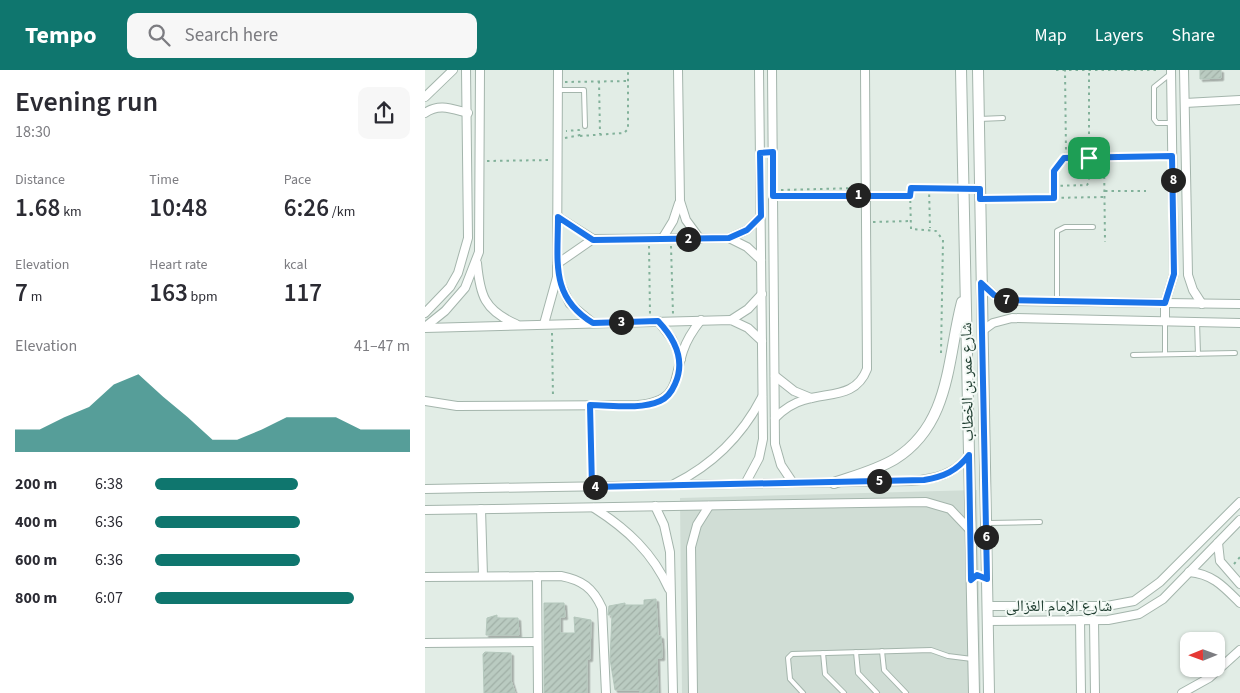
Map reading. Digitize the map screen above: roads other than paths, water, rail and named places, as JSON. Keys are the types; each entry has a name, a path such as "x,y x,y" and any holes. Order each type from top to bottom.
{"street":[{"path":"425,97 453,70"},
{"path":"425,313 450,287 465,254 468,226 467,70"},
{"path":"480,70 480,226 477,259 481,293 485,301 499,316 517,325"},
{"path":"548,324 557,277 557,70"},
{"path":"678,70 680,201 686,220 700,239"},
{"path":"745,484 756,467 762,449 759,70"},
{"path":"772,70 775,418 777,455 793,483"},
{"path":"775,418 791,406 811,398 851,390 859,384 867,369 868,223 865,70"},
{"name":"شارع عمر بن الخطاب","path":"961,70 973,693"},
{"name":"شارع عمر بن الخطاب","path":"978,70 989,693"},
{"path":"1165,320 1165,303 1174,274 1171,70 1184,70 1188,275 1193,290 1202,304"},
{"path":"1185,103 1240,100"},
{"path":"425,113 431,109 443,107 468,113"},
{"path":"760,153 773,152"},
{"path":"963,188 980,194"},
{"path":"1173,196 1187,196"},
{"path":"662,239 673,221 680,201"},
{"path":"557,264 593,240 729,238 747,230 761,216"},
{"path":"558,217 593,240"},
{"path":"468,226 480,226"},
{"path":"729,238 747,247 761,260"},
{"path":"425,327 456,300 472,274 477,259"},
{"path":"557,277 570,304 593,323"},
{"path":"981,283 994,295 1009,300 1240,304"},
{"path":"834,483 894,460 920,439 930,426 943,395 965,289"},
{"path":"731,320 748,308 762,294"},
{"path":"982,331 993,323 1012,318 1240,323"},
{"path":"425,401 457,406 553,406 638,405 659,401 673,388 690,334 701,320"},
{"path":"425,327 731,320 748,328 762,341"},
{"path":"654,321 672,339 681,360"},
{"path":"775,376 794,391 811,398"},
{"path":"671,486 719,456 744,428 763,395"},
{"path":"425,489 834,483 938,478 962,464 969,455"},
{"path":"425,510 926,502 950,509 970,530"},
{"name":"شارع الإمام الغزالى","path":"987,606 1107,606 1134,601 1160,582 1240,502"},
{"path":"655,506 668,538 673,693"},
{"path":"693,693 691,547 697,525 709,506"},
{"path":"594,508 622,527 646,550 656,564 671,593"},
{"path":"481,509 483,576"},
{"name":"شارع الإمام الغزالى","path":"987,621 1129,618 1163,600 1240,520"},
{"path":"1218,543 1219,556 1223,566 1240,584"},
{"path":"971,549 979,553 986,548"},
{"path":"1189,572 1202,573 1213,578 1240,602"},
{"path":"971,580 977,575 987,579"},
{"path":"537,576 538,693"},
{"path":"425,577 537,576 575,578 587,585 597,595 602,608 606,693"},
{"path":"1080,620 1081,693"},
{"path":"1094,620 1095,693"},
{"path":"425,643 537,642"},
{"path":"1182,693 1214,674 1240,650"}],"lane":[{"path":"1171,70 1165,80 1157,83 1154,87 1154,119 1157,123 1172,123"},
{"path":"557,86 584,90 585,126"},
{"path":"979,120 1003,118"},
{"path":"1057,302 1057,231 1065,227 1093,227"},
{"path":"1165,320 1165,354"},
{"path":"1197,321 1198,354"},
{"path":"1133,355 1235,353"},
{"path":"986,523 1040,522"},
{"path":"803,693 790,679 788,657 793,654 931,650 948,656 973,659"},
{"path":"856,652 858,673 877,693"},
{"path":"881,652 884,670 906,693"},
{"path":"823,653 825,674 844,693"}]}
